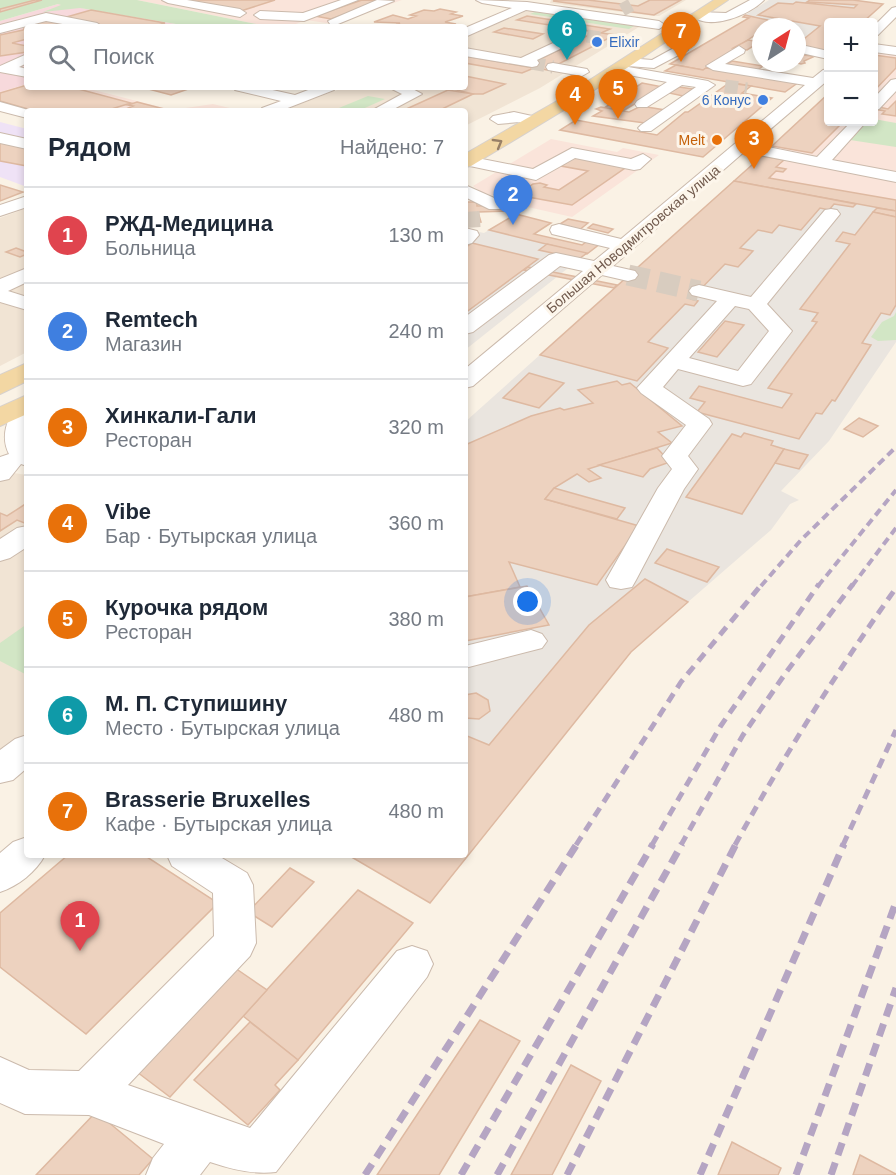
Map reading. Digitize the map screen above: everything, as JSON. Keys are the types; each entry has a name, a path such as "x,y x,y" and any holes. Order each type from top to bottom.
{"main road":[{"path":"640,37 698,0"},
{"path":"468,160 563,104 722,0"},
{"path":"562,83 586,69"},
{"path":"481,128 531,104"},
{"path":"0,386 24,373"},
{"path":"0,418 24,405"}],"street":[{"path":"168,0 240,13"},
{"path":"304,17 352,0"},
{"path":"260,15 332,21 388,1 383,0"},
{"path":"482,0 618,13 662,23"},
{"path":"698,16 721,19 762,2"},
{"path":"751,15 762,2"},
{"path":"468,32 510,22 531,3"},
{"path":"531,3 662,23"},
{"path":"878,27 894,13"},
{"path":"475,14 510,22"},
{"path":"0,29 46,17 82,24"},
{"path":"468,52 527,62 583,35 556,31"},
{"path":"622,66 654,63 683,47"},
{"path":"878,49 896,51"},
{"path":"739,50 713,66 823,78"},
{"path":"806,50 824,54"},
{"path":"2,65 24,59"},
{"path":"2,65 24,72"},
{"path":"622,66 680,80 725,86"},
{"path":"553,67 586,69"},
{"name":"Большая Новодмитровская улица","path":"468,378 823,78"},
{"path":"642,104 680,80"},
{"path":"9,86 24,81"},
{"path":"884,100 896,83"},
{"path":"646,128 708,85"},
{"path":"253,90 297,100"},
{"path":"275,108 322,90"},
{"path":"385,108 415,94 403,90"},
{"path":"781,95 799,98"},
{"path":"531,104 549,107 563,104"},
{"path":"0,106 24,118"},
{"path":"0,117 24,119"},
{"path":"498,119 524,118 530,122 528,125"},
{"path":"0,129 24,119"},
{"path":"821,162 855,126"},
{"path":"0,138 24,143"},
{"path":"741,147 821,162 893,171"},
{"path":"513,190 572,153 634,165 643,159"},
{"path":"468,161 536,175"},
{"path":"468,192 492,212"},
{"path":"0,211 24,202"},
{"path":"756,304 831,214"},
{"path":"560,230 625,246"},
{"path":"468,325 556,259 628,275"},
{"path":"0,287 24,275"},
{"path":"673,361 743,379 781,331 756,304 699,291"},
{"path":"0,295 24,303"},
{"path":"621,580 671,488 685,469 675,456 700,424 649,388 730,298"},
{"path":"13,464 23,455 17,444 16,432 24,412"},
{"path":"468,656 531,640"},
{"path":"0,770 24,750"},
{"path":"0,876 24,856"},
{"path":"89,1093 235,943 233,885 191,858"},
{"path":"0,1079 25,1092 89,1093 259,1155 412,964"},
{"path":"170,1175 201,1135"}],"shaded area":[{"path":"137,0 402,0 334,24 306,20 296,24 256,24"},
{"path":"551,0 686,0 659,16 654,16 550,3"},
{"path":"769,0 853,0 883,4 867,18 824,18 824,56 806,52 806,18 758,18 745,15"},
{"path":"58,4 176,24 24,24 24,85 0,92 0,21"},
{"path":"535,10 634,24 639,27 540,88 468,124 468,108 290,108 337,90 468,90 468,37 523,12"},
{"path":"883,45 896,47 896,211 734,181 824,98 824,126 878,126 878,50"},
{"path":"24,85 24,90 94,90 164,108 24,108 24,111 0,111 0,92"},
{"path":"213,104 230,108 186,108"},
{"path":"0,122 24,128 24,186 0,177"},
{"path":"551,139 617,152 623,148 659,155 572,217 510,203 505,199 481,192 473,186"},
{"path":"734,181 896,211 896,342 829,441 781,491 799,500 790,504 771,530 688,602 645,579 589,625 489,745 468,736 468,419"},
{"path":"24,209 24,354 0,366 0,218"},
{"path":"468,230 484,233 489,230 587,253 468,348"},
{"path":"0,471 24,475 24,764 0,784"}],"green space":[{"path":"0,0 137,0 256,24 176,24 80,8 43,12 61,5 58,4 0,21"},
{"path":"535,12 634,26 629,29 530,14"},
{"path":"368,96 385,99 365,108 339,108"},
{"path":"878,120 896,123 896,147 850,140 863,126 878,126"},
{"path":"896,312 896,340 878,341 871,337 882,322 894,316"},
{"path":"24,626 24,673 0,661 0,643"}],"building":[{"path":"42,0 0,12 0,9"},
{"path":"179,0 275,0 241,11"},
{"path":"362,0 382,1 331,19 315,16"},
{"path":"588,0 638,6 650,0 681,0 654,15 553,1"},
{"path":"810,0 853,0 883,4 867,18 824,18 824,50 806,47 806,37 820,26 806,24 806,18 775,18 758,15 778,3 793,4 796,2 854,8 857,5 807,2"},
{"path":"440,9 463,16 445,22 456,24 374,22 393,15 408,19 416,16 410,15 424,10"},
{"path":"91,10 165,23 96,24 63,18"},
{"path":"745,15 759,18 752,18 752,37 703,70 670,64 749,18 743,17"},
{"path":"527,16 610,29 601,33 517,20"},
{"path":"53,20 72,24 32,24"},
{"path":"504,28 543,34 533,39 494,32"},
{"path":"23,30 24,40 12,43 24,45 24,52 0,56 0,35"},
{"path":"595,32 615,35 547,70 526,66"},
{"path":"748,40 752,41 752,47 747,50 733,48"},
{"path":"878,56 896,58 896,68 878,87"},
{"path":"468,57 534,68 522,73 468,64"},
{"path":"732,61 752,64 752,70 724,66"},
{"path":"676,65 799,82 785,92 665,71"},
{"path":"468,77 505,84 483,94 456,90 468,90"},
{"path":"642,83 663,87 623,111 604,108"},
{"path":"729,83 751,86 742,93 772,98 703,157 560,130 576,120 657,135 685,112"},
{"path":"24,86 24,90 82,90 131,103 115,108 24,108 0,101 0,93"},
{"path":"679,87 693,89 683,96 669,93"},
{"path":"152,90 185,90 171,95"},
{"path":"448,90 473,94 444,108 409,108"},
{"path":"824,98 824,126 839,126 812,153 772,146"},
{"path":"896,101 896,116 882,114 885,111 878,110 878,107 888,109"},
{"path":"137,102 160,108 128,108 133,106 128,105"},
{"path":"641,106 665,110 645,123 593,116 602,111 596,109 601,107 629,112"},
{"path":"0,142 24,147 24,165 0,161"},
{"path":"762,156 784,160 776,167 786,169 783,172 776,171 769,178 896,200 896,211 734,181"},
{"path":"575,157 625,168 572,205 517,195 533,184 540,183 547,185 544,187 559,190 588,171 561,166"},
{"path":"734,181 856,204 853,207 834,204 829,210 820,208 801,230 779,225 772,233 758,230 740,248 753,251 738,267 725,264 691,299 698,301 694,306 685,304 648,342 668,348 637,381 540,355"},
{"path":"0,185 23,192 0,201"},
{"path":"468,202 477,202 477,206 503,203 519,206 511,211 478,212 481,222 468,223"},
{"path":"877,208 896,211 896,217 873,212"},
{"path":"873,212 896,217 896,305 890,315 881,313 862,343 871,345 835,401 832,400 822,414 816,413 799,439 697,412 705,402 690,398 699,386 782,408 792,394 768,388 817,322 812,321 818,313 800,309 850,244 836,241 843,232 855,235"},
{"path":"516,214 551,223 534,234 582,245 586,242 601,243 587,254 489,230"},
{"path":"568,219 588,223 578,231 565,228 568,226 560,224"},
{"path":"593,224 613,229 608,233 588,228"},
{"path":"472,243 538,259 468,311 468,246"},
{"path":"547,244 587,253 579,259 539,250"},
{"path":"16,248 24,251 24,255 20,257 6,252"},
{"path":"528,267 617,285 614,288 524,270"},
{"path":"725,321 744,325 717,357 698,352"},
{"path":"529,373 564,383 539,408 503,398"},
{"path":"617,381 622,385 630,383 682,426 658,432 672,443 588,469 601,478 589,482 577,474 554,488 545,499 639,526 597,585 509,562 520,587 468,596 468,444 531,416 560,408 564,410 593,403 578,390"},
{"path":"859,418 878,426 863,437 844,429"},
{"path":"744,433 773,441 771,445 784,449 742,514 686,497 732,434 741,437"},
{"path":"657,448 670,462 650,469 643,477 599,465"},
{"path":"784,449 808,455 799,469 775,463"},
{"path":"554,488 625,508 617,519 545,499"},
{"path":"24,505 24,523 17,520 0,531 0,513 7,516"},
{"path":"667,549 719,567 707,582 655,563"},
{"path":"645,579 688,602 631,652 468,856 468,736 489,745 589,625"},
{"path":"527,586 549,625 468,640 468,596"},
{"path":"476,693 488,700 490,711 479,719 468,718 468,694"},
{"path":"64,858 149,858 218,903 86,1034 0,967 0,913"},
{"path":"353,858 466,858 430,903"},
{"path":"290,868 314,882 272,927 248,912"},
{"path":"358,890 413,923 298,1060 243,1016"},
{"path":"235,968 267,990 170,1097 137,1072"},
{"path":"480,1020 520,1041 439,1175 377,1175"},
{"path":"250,1022 298,1060 275,1085 280,1090 248,1125 194,1080"},
{"path":"571,1065 601,1081 552,1175 511,1175"},
{"path":"96,1112 153,1159 139,1175 36,1175"},
{"path":"732,1142 781,1168 778,1175 718,1175"},
{"path":"860,1155 896,1174 896,1175 853,1175"}],"tunnel":[{"path":"622,10 631,5"},
{"path":"587,36 607,39"},
{"path":"532,63 553,67"},
{"path":"725,86 747,89"},
{"path":"468,220 480,219"},
{"path":"628,275 699,291"}],"railway":[{"path":"761,586 801,540 896,447"},
{"path":"818,586 896,490"},
{"path":"852,586 896,528"},
{"path":"576,845 681,682 762,584"},
{"path":"652,845 720,727 819,584"},
{"path":"681,845 743,735 787,671 853,584"},
{"path":"735,845 812,714 896,588"},
{"path":"843,845 896,730"},
{"path":"365,1175 577,844"},
{"path":"461,1175 653,844"},
{"path":"497,1175 682,844"},
{"path":"567,1175 736,844"},
{"path":"700,1175 844,844"},
{"path":"796,1175 896,902"},
{"path":"831,1175 896,988"}],"place":[{"name":"Elixir","path":"597,42"},
{"name":"М. П. Ступишину","path":"567,60"},
{"name":"Brasserie Bruxelles","path":"681,62"},
{"name":"6 Конус","path":"763,100"},
{"name":"Курочка рядом","path":"618,119"},
{"name":"Vibe","path":"575,125"},
{"name":"Melt","path":"717,140"},
{"name":"Хинкали-Гали","path":"754,169"},
{"name":"Remtech","path":"513,225"},
{"name":"РЖД-Медицина","path":"80,951"}]}
